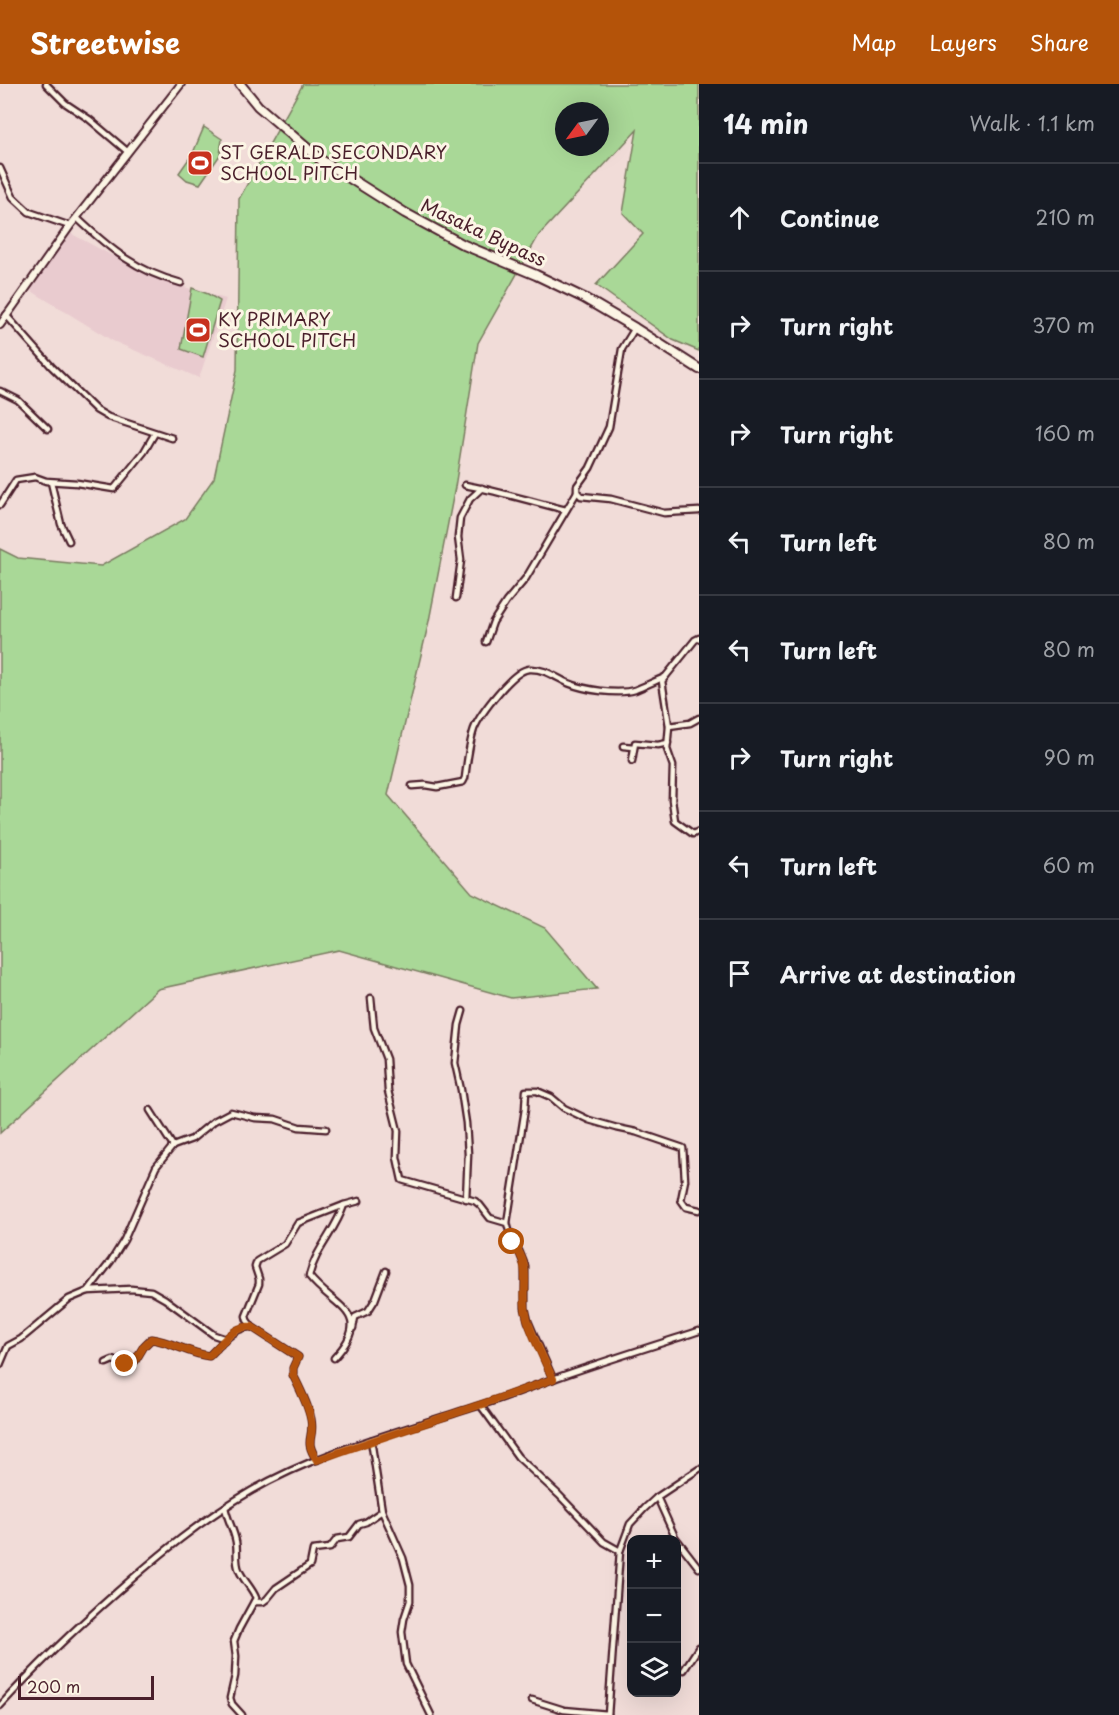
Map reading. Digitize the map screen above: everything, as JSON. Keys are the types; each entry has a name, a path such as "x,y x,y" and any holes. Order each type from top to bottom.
{"highway":[{"name":"Masaka Bypass","path":"240,84 258,106 321,160 405,213 464,245 584,298 699,369"}],"main road":[{"path":"0,325 70,226 181,84"}],"street":[{"path":"46,84 65,103 89,119 128,152"},
{"path":"0,168 13,197 28,212 70,226"},
{"path":"77,218 114,250 136,265 159,277 181,283"},
{"path":"6,315 90,406 108,417 172,438"},
{"path":"486,642 493,622 526,578 577,492 577,486 594,459 609,428 622,349 635,328"},
{"path":"0,392 18,400 48,429"},
{"path":"0,505 19,479 34,477 51,482 77,483 114,489 144,452 155,432"},
{"path":"51,482 61,524 69,541"},
{"path":"465,485 566,510"},
{"path":"456,598 461,560 458,537 460,518 470,499 482,488"},
{"path":"577,492 581,496 610,499 664,513 699,511"},
{"path":"699,638 662,681 669,726 667,749 673,766 672,800 675,821 693,834 699,831"},
{"path":"412,786 437,787 463,782 475,728 486,709 512,679 524,670 547,672 576,686 620,693 635,690 665,677"},
{"path":"669,726 690,723 699,718"},
{"path":"632,761 635,743 658,745 668,743"},
{"path":"623,746 634,747"},
{"path":"371,998 374,1028 386,1059 388,1091 398,1131 397,1157 402,1180 466,1199 480,1205 490,1218 507,1223"},
{"path":"464,1011 459,1025 455,1063 466,1122 468,1154 466,1199"},
{"path":"553,1379 528,1321 525,1308 525,1266 519,1251 512,1242 507,1223 526,1091 537,1091 551,1097 564,1108 590,1120 683,1148 684,1185 681,1200 686,1207 699,1210"},
{"path":"150,1110 173,1146"},
{"path":"88,1291 124,1240 156,1167 173,1146 192,1139 214,1121 231,1112 255,1118 275,1119 299,1127 326,1129"},
{"path":"317,1460 309,1445 312,1424 310,1413 293,1375 293,1368 298,1357 252,1327 246,1316 259,1284 255,1267 257,1261 282,1246 302,1220 359,1201"},
{"path":"345,1205 340,1218 318,1252 309,1276 348,1313 352,1331"},
{"path":"333,1358 346,1345 355,1317 369,1311 386,1271"},
{"path":"0,1365 8,1346 21,1339 69,1299 88,1291 131,1288 151,1291 214,1335 226,1339"},
{"path":"105,1364 113,1360 125,1364 135,1361 151,1339 199,1355 209,1356 234,1332 246,1326 252,1327"},
{"path":"0,1706 71,1632 158,1555 189,1530 260,1486 317,1460 371,1440 481,1406 553,1379 699,1331"},
{"path":"0,1343 8,1346"},
{"path":"481,1406 518,1457 604,1542 620,1551"},
{"path":"371,1440 382,1511 403,1558 410,1586 410,1601 402,1632 406,1664 430,1715"},
{"path":"532,1700 564,1710 608,1714 620,1551 630,1524 657,1497 699,1469"},
{"path":"657,1497 675,1537 699,1568"},
{"path":"225,1507 234,1532 237,1564 241,1575 255,1596 234,1641 236,1656 231,1701 242,1715"},
{"path":"254,1602 263,1602 276,1588 310,1565 313,1550 330,1548 337,1539 349,1537 359,1524 382,1511"},
{"path":"684,1670 699,1647"}],"shaded area":[{"path":"70,233 167,282 226,299 199,378 113,341 30,290"}],"green space":[{"path":"303,84 699,84 699,351 673,340 596,285 643,234 623,213 637,130 539,235 478,343 455,487 429,621 388,795 472,893 545,928 597,989 511,998 339,950 158,989 0,1133 0,549 18,558 101,566 185,519 214,478 237,370 239,199"},
{"name":"ST GERALD SECONDARY SCHOOL PITCH","path":"204,127 222,139 220,155 200,184 187,180 179,173 193,153"},
{"name":"KY PRIMARY SCHOOL PITCH","path":"192,288 220,301 203,357 181,349"}],"place":[{"name":"ST GERALD SECONDARY SCHOOL PITCH","path":"200,163"},
{"name":"KY PRIMARY SCHOOL PITCH","path":"198,330"}],"route":[{"path":"125,1364 135,1361 151,1339 199,1355 209,1356 234,1332 246,1326 252,1327 298,1357 293,1368 293,1375 310,1413 312,1430 309,1445 317,1460 371,1440 481,1406 553,1379 528,1321 524,1294 525,1266 523,1258 512,1242"}]}
